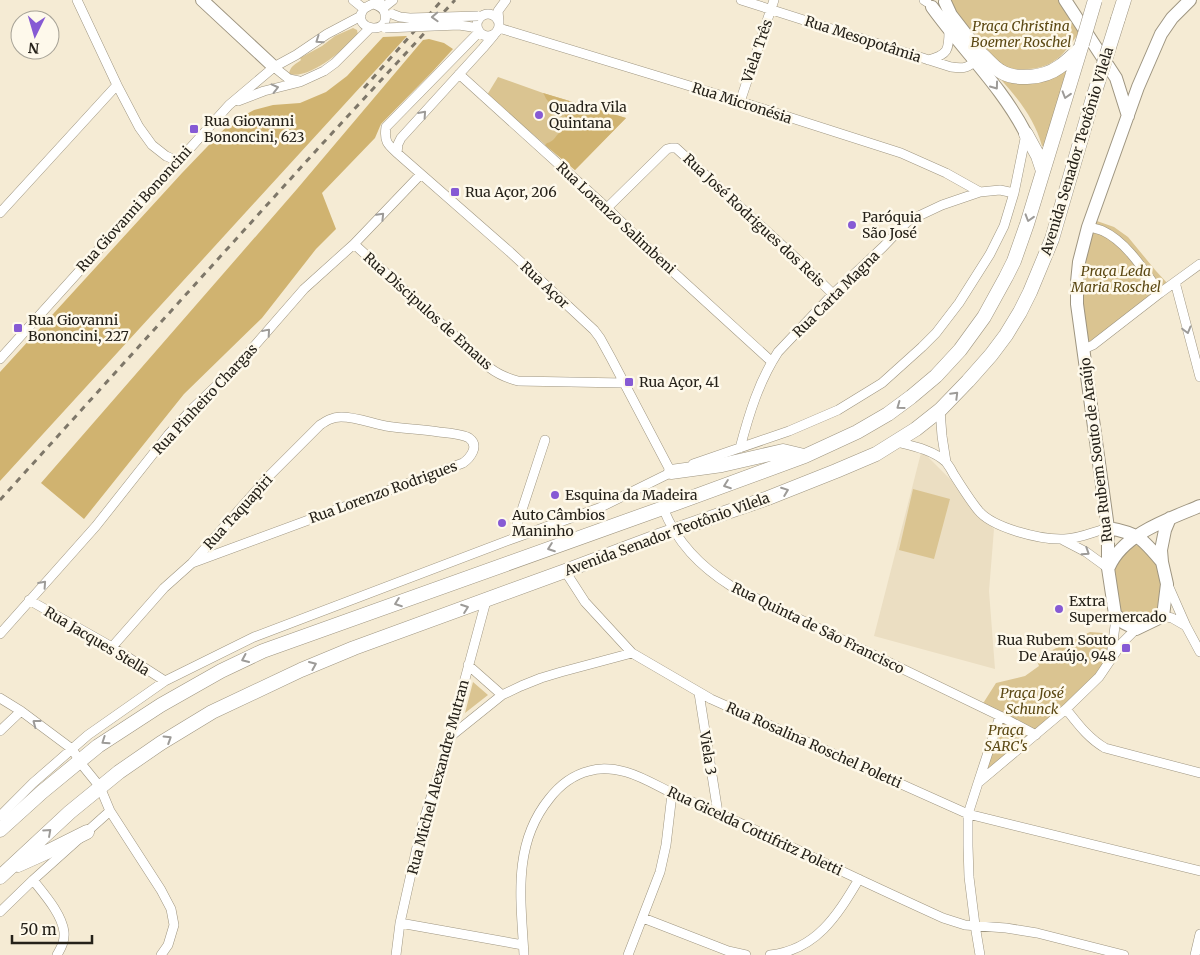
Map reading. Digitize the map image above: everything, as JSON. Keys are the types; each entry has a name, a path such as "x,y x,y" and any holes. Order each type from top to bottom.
{"main road":[{"name":"Avenida Senador Teotônio Vilela","path":"0,830 75,755 98,746 161,705 255,654 805,456 857,432 888,414 911,397 936,376 960,350 984,318 1014,261 1022,241 1095,0"},
{"name":"Avenida Senador Teotônio Vilela","path":"4,873 100,787 137,759 212,712 301,670 354,648 768,498 836,471 876,454 916,429 940,410 991,355 1006,335 1030,292 1052,238 1124,0"},
{"path":"979,58 1004,73 1026,77 1041,75 1058,68 1081,46"},
{"path":"1026,134 1038,156 1043,171"},
{"path":"671,472 722,465 783,451 805,456"},
{"path":"4,873 88,832"}],"street":[{"path":"77,0 117,85 144,136 159,151 178,162"},
{"path":"202,0 274,67 290,79 300,82"},
{"path":"352,0 363,13"},
{"path":"383,8 393,0"},
{"path":"397,154 401,138 459,74 497,28 498,11 506,0"},
{"name":"Rua Mesopotâmia","path":"741,0 951,67 970,66 979,58"},
{"name":"Viela Três","path":"740,102 774,0"},
{"path":"1065,0 1116,78 1128,116"},
{"name":"Rua Rubem Souto de Araújo","path":"1111,660 1115,614 1108,568 1108,528 1077,304 1076,282 1088,227 1138,87 1161,34 1172,18 1190,0"},
{"path":"927,2 940,7 945,1 951,15 979,58 988,78 1017,117 1026,134"},
{"path":"927,2 949,30 979,58"},
{"path":"383,8 386,16 384,23 378,28 372,28 364,24 363,13 367,6 383,8 400,17 410,18 491,14 496,17 497,28"},
{"name":"Rua Giovanni Bononcini","path":"0,359 229,105 274,67 363,13"},
{"path":"476,29 480,15"},
{"path":"229,105 264,91 300,82 324,71 372,28 460,26 476,29 486,36 497,28"},
{"name":"Rua Micronésia","path":"497,28 578,51 901,153 980,192"},
{"name":"Rua Açor","path":"476,29 386,127 386,140 397,154 510,252 594,330 604,344 671,472"},
{"path":"926,60 940,57 946,52 949,30"},
{"name":"Rua Lorenzo Salimbeni","path":"459,74 607,208 670,269 772,362"},
{"path":"1116,78 1138,87"},
{"path":"0,213 117,85"},
{"name":"Avenida Senador Teotônio Vilela","path":"75,755 88,735 165,681 254,637 519,536 599,508 671,472 802,426 838,410 882,383 936,333 977,276 1004,226 1014,193 1026,134"},
{"name":"Rua José Rodrigues dos Reis","path":"607,208 667,149 676,148 833,294"},
{"name":"Rua Pinheiro Chargas","path":"0,634 96,526 168,435 237,366 304,289 354,244 421,174"},
{"name":"Rua Carta Magna","path":"740,448 760,385 778,352 833,294 908,221 942,205 980,192 1000,190 1014,193"},
{"path":"1088,227 1103,231 1121,244 1160,292"},
{"name":"Rua Discipulos de Emaus","path":"354,244 498,374 518,381 623,383"},
{"path":"1084,349 1093,345 1160,292 1200,264"},
{"path":"1175,282 1200,378"},
{"path":"940,410 946,462 978,511 992,522 1020,532 1062,540 1086,552 1108,568 1118,550 1137,536 1170,518 1200,506"},
{"name":"Rua Taquapiri","path":"112,646 164,588 192,563 270,475 320,425 334,418 342,417 382,425"},
{"name":"Rua Lorenzo Rodrigues","path":"192,563 462,463 471,455 474,449 471,439 465,436 382,425"},
{"path":"519,536 517,525 545,440"},
{"path":"897,442 927,451 946,462"},
{"name":"Rua Quinta de São Francisco","path":"662,508 673,531 692,555 715,576 731,586 1036,735"},
{"path":"1170,518 1163,536 1162,562 1168,584 1186,626 1200,652"},
{"path":"1062,540 1084,537 1108,528 1137,536 1147,544 1162,562"},
{"name":"Rua Rosalina Roschel Poletti","path":"565,572 585,602 632,653 711,699 968,814 1200,871"},
{"path":"1162,616 1168,584"},
{"name":"Rua Jacques Stella","path":"29,600 112,646 165,681"},
{"name":"Rua Michel Alexandre Mutran","path":"396,955 400,923 422,829 451,736 486,601"},
{"path":"1115,614 1124,623 1136,629"},
{"path":"978,783 1066,709 1099,677 1122,643 1136,629 1162,616 1172,618 1186,626"},
{"path":"451,736 502,696 521,686 541,678 632,653"},
{"path":"468,665 502,696"},
{"name":"Viela 3","path":"699,692 718,812"},
{"path":"0,698 21,711 75,755 100,787 110,811 156,882 171,909 174,925 168,944 161,955"},
{"path":"1066,709 1086,734 1105,748 1200,773"},
{"path":"0,731 21,711"},
{"path":"980,955 969,877 968,814 1000,716"},
{"path":"0,816 33,783 75,755"},
{"name":"Rua Gicelda Cottifritz Poletti","path":"524,955 521,877 530,832 543,806 559,787 588,771 603,769 626,772 642,778 672,794 718,812 958,924 1037,933 1124,955"},
{"path":"628,955 660,872 664,857 672,794"},
{"path":"0,912 110,811"},
{"path":"770,955 782,954 799,948 814,939 840,909 859,879"},
{"path":"33,880 51,904 64,931 62,946 57,955"},
{"path":"643,918 728,951 746,955"},
{"path":"400,923 523,945"},
{"path":"1194,955 1199,944 1200,934"}],"shaded area":[{"path":"407,36 0,481 0,372 182,173 230,123 254,110 273,105 300,103 326,92 347,76 383,37"},
{"path":"429,39 444,43 453,49 381,124 375,138 322,193 336,229 316,249 262,318 184,394 84,519 41,483 297,189 423,40"},
{"path":"543,93 626,118 575,170 545,145 565,128 567,120 547,100"},
{"path":"921,453 927,456 951,480 974,513 994,529 989,591 995,669 874,636"}],"green space":[{"name":"Praça Christina Boemer Roschel","path":"949,0 1068,0 1081,30 1065,52 1053,62 1037,68 1010,68 997,62 991,56 950,5"},
{"path":"353,28 357,30 358,35 326,62 307,72 297,75 289,74 292,67 301,60 300,58 322,46 335,36"},
{"name":"Praça Christina Boemer Roschel","path":"984,61 1001,73 1066,71 1044,146 1042,146 1026,111"},
{"path":"498,77 543,93 626,118 575,170 487,95"},
{"name":"Praça Leda Maria Roschel","path":"1094,220 1114,227 1128,237 1168,284 1098,338 1087,342 1080,283"},
{"path":"913,489 950,499 934,559 899,550"},
{"path":"1136,545 1142,547 1155,558 1166,582 1159,616 1136,625 1120,619 1111,561 1129,546"},
{"name":"Praça José Schunck","path":"1090,632 1103,633 1111,638 1106,665 1035,733 982,705 996,683 1025,676 1039,666 1035,656 1046,653"},
{"path":"473,682 488,695 465,713"},
{"name":"Praça SARC's","path":"996,715 1033,736 980,780"}],"railway":[{"path":"364,88 442,0"},
{"path":"0,500 455,0"}],"place":[{"name":"Quadra Vila Quintana","path":"539,115"},
{"name":"Rua Giovanni Bononcini, 623","path":"194,129"},
{"name":"Rua Açor, 206","path":"455,192"},
{"name":"Paróquia São José","path":"852,225"},
{"name":"Rua Giovanni Bononcini, 227","path":"18,328"},
{"name":"Rua Açor, 41","path":"629,382"},
{"name":"Esquina da Madeira","path":"555,495"},
{"name":"Auto Câmbios Maninho","path":"502,523"},
{"name":"Extra Supermercado","path":"1059,609"},
{"name":"Rua Rubem Souto De Araújo, 948","path":"1126,648"}]}
